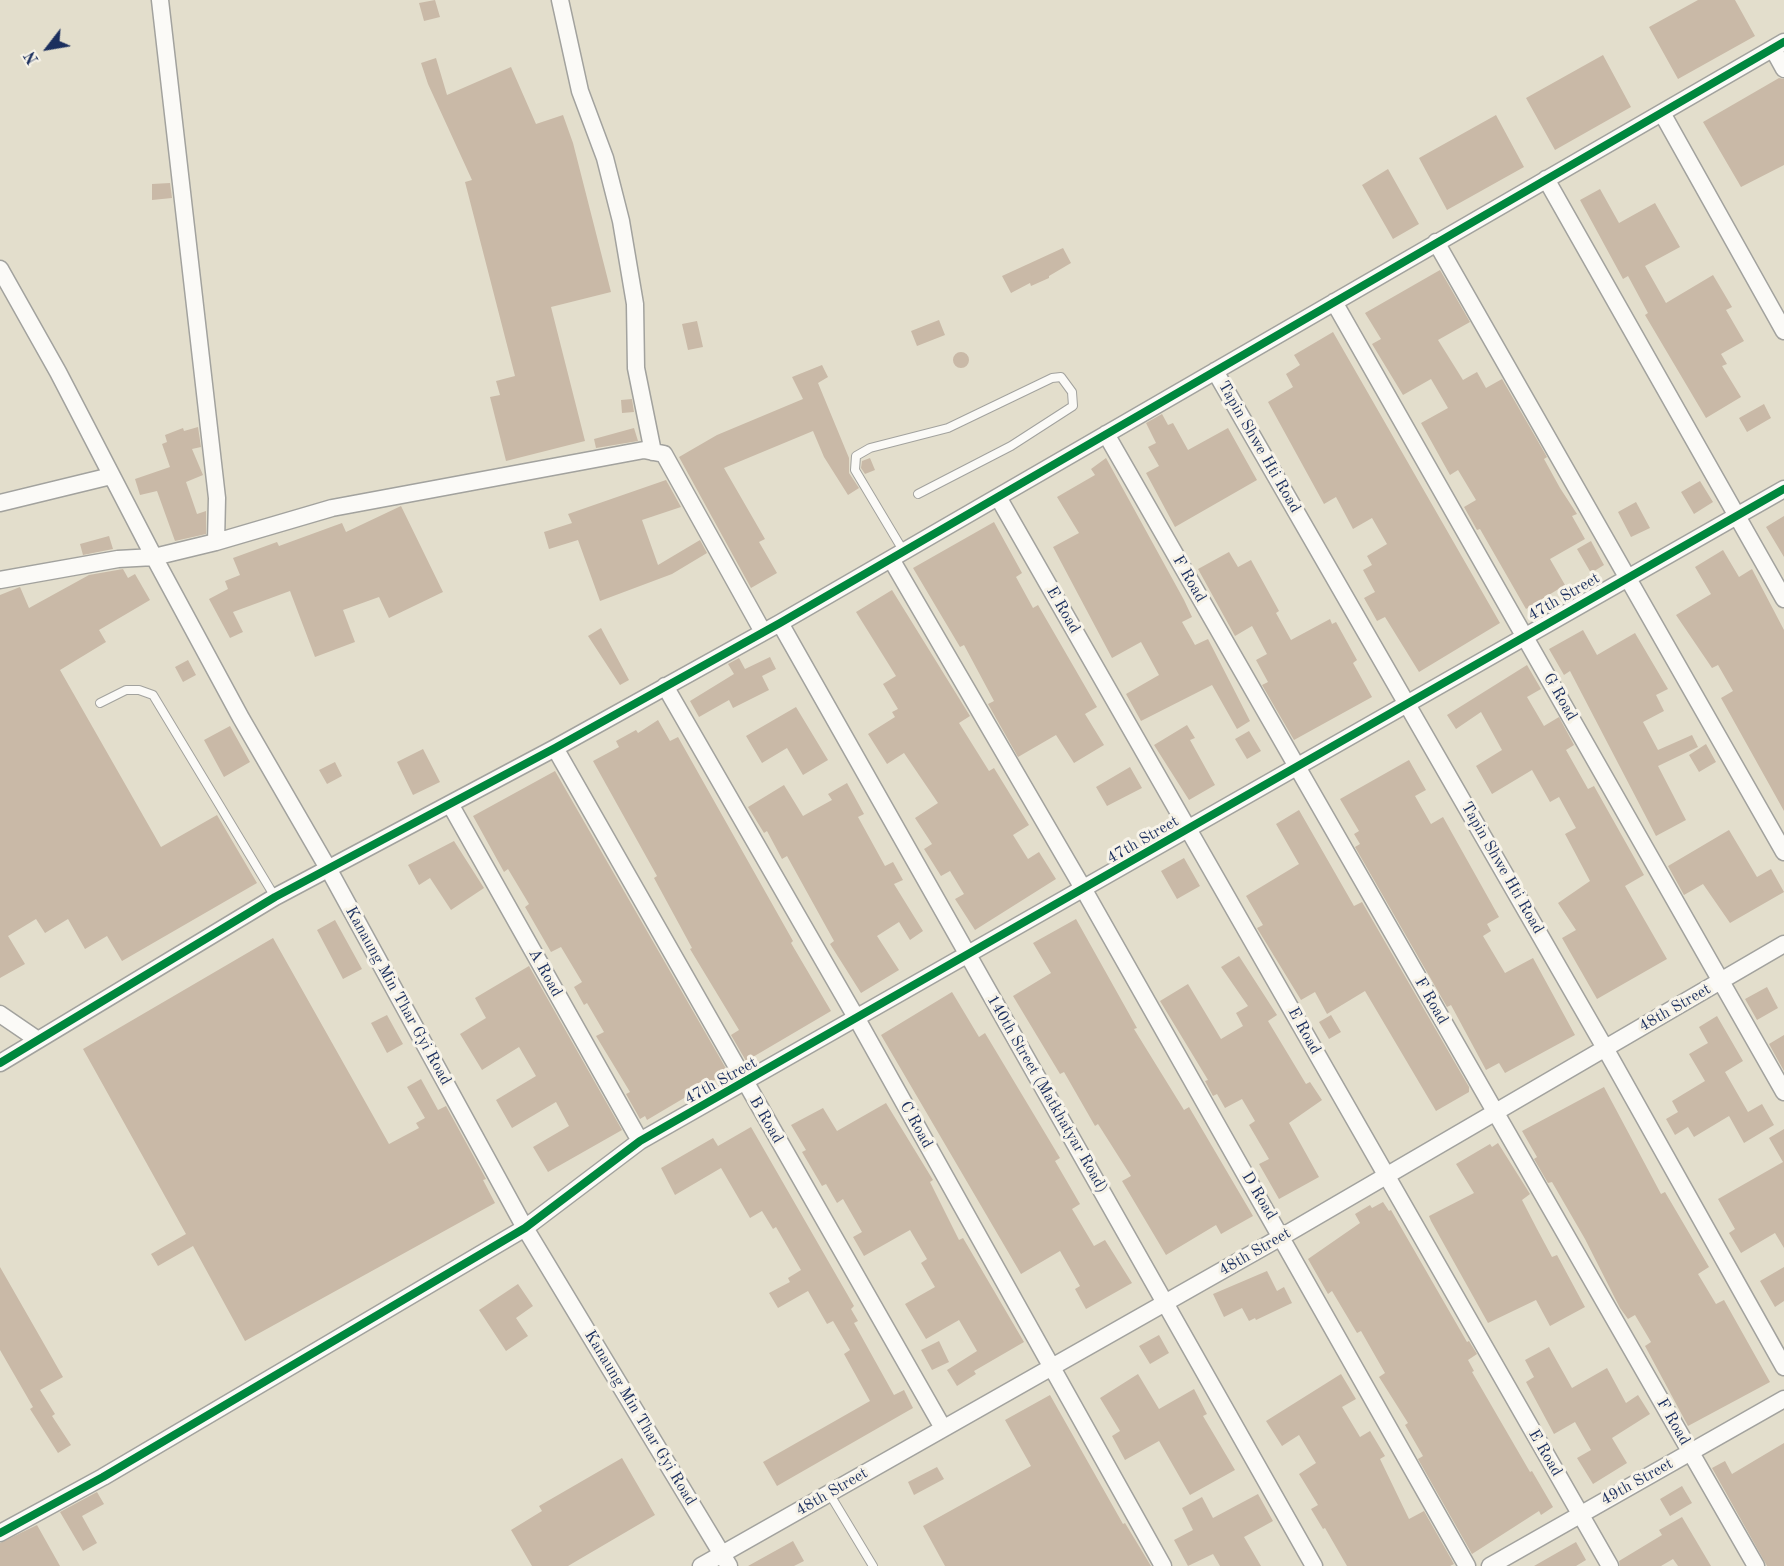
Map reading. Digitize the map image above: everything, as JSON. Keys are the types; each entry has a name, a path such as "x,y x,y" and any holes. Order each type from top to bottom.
{"street":[{"path":"160,0 216,486 216,542"},
{"path":"560,0 580,90 604,158 621,221 635,304 636,368 653,452"},
{"path":"0,1063 275,897 555,748 780,623 1778,45 1784,69"},
{"path":"1662,113 1784,331"},
{"path":"1546,179 1784,599"},
{"path":"1436,242 1784,852"},
{"name":"Kanaung Min Thar Gyi Road","path":"0,269 63,382 241,718 329,870 525,1228 726,1560"},
{"name":"G Road","path":"1334,302 1784,1092"},
{"name":"Tapin Shwe Hti Road","path":"1215,371 1605,1048 1784,1367"},
{"name":"F Road","path":"1106,434 1756,1566"},
{"path":"0,580 118,559 154,557 216,542 332,508 644,450 664,454 763,632"},
{"path":"0,503 111,476"},
{"name":"47th Street","path":"0,1533 103,1477 525,1228 639,1141 1084,890 1525,635 1784,489"},
{"name":"E Road","path":"998,497 1610,1566"},
{"name":"D Road","path":"897,555 1222,1136 1283,1236 1467,1566"},
{"name":"140th Street (Matkhatyar Road)","path":"780,623 1314,1566"},
{"name":"C Road","path":"665,686 857,1019 1163,1566"},
{"name":"B Road","path":"555,748 943,1428"},
{"name":"A Road","path":"450,804 639,1141"},
{"name":"48th Street","path":"701,1566 726,1560 829,1493 1167,1303 1784,944"},
{"path":"0,1014 38,1040"},
{"name":"49th Street","path":"1491,1566 1784,1399"}],"lane":[{"path":"897,555 855,470 856,456 870,448 948,428 1052,378 1061,377 1072,392 1073,406 1011,446 918,494"},
{"path":"100,703 126,690 139,690 153,695 275,897"},
{"path":"829,1493 873,1566"}],"building":[{"path":"435,0 440,17 424,21 419,3"},
{"path":"1698,0 1735,0 1755,36 1678,79 1649,27"},
{"path":"1603,55 1631,107 1555,150 1526,98"},
{"path":"436,58 447,95 511,67 536,124 563,115 573,143 611,292 551,307 585,441 506,461 490,397 500,395 496,381 515,376 465,182 472,180 428,84 421,63"},
{"path":"1779,78 1784,79 1784,165 1741,187 1703,122"},
{"path":"1496,115 1524,167 1447,210 1419,158"},
{"path":"1388,169 1419,224 1393,239 1362,185"},
{"path":"170,183 172,198 152,200 152,184"},
{"path":"1600,189 1619,223 1655,203 1680,247 1645,266 1666,303 1713,275 1732,307 1726,310 1744,341 1721,354 1727,364 1722,366 1741,397 1706,418 1645,315 1648,313 1628,276 1623,279 1580,200"},
{"path":"1063,248 1071,263 1049,278 1031,286 1030,283 1011,293 1002,276"},
{"path":"1440,270 1470,322 1438,340 1463,380 1477,372 1486,388 1502,379 1547,457 1544,459 1560,488 1577,514 1572,516 1585,539 1550,559 1565,585 1526,609 1480,529 1477,530 1464,507 1476,500 1458,470 1450,475 1421,423 1448,408 1431,379 1403,395 1372,344 1381,339 1365,313"},
{"path":"939,320 945,335 917,346 911,331"},
{"path":"697,321 703,347 688,350 682,324"},
{"path":"1333,332 1500,623 1419,672 1385,617 1377,621 1364,598 1375,592 1363,570 1372,565 1367,556 1387,544 1372,518 1353,529 1336,497 1324,504 1268,402 1293,387 1286,374 1300,365 1294,355"},
{"path":"958,352 964,352 969,360 967,366 958,368 953,363 953,357"},
{"path":"822,365 828,377 818,383 849,458 849,473 859,488 848,495 824,457 813,431 724,468 765,539 759,542 777,573 751,588 679,457 717,435 803,399 792,377"},
{"path":"632,399 634,412 622,413 621,400"},
{"path":"1764,404 1771,418 1747,432 1739,418"},
{"path":"1162,414 1168,425 1173,423 1188,450 1228,428 1257,480 1175,527 1146,473 1159,466 1148,447 1156,443 1146,423"},
{"path":"198,427 201,447 192,449 203,475 186,482 197,514 206,511 206,534 175,541 157,491 140,495 135,479 170,467 162,444 167,442 165,435 183,428 184,431"},
{"path":"634,428 638,441 596,448 594,439"},
{"path":"870,458 875,470 865,474 861,468 862,461"},
{"path":"1106,458 1192,617 1182,622 1195,645 1208,639 1250,721 1237,729 1212,685 1141,721 1126,694 1159,675 1141,642 1112,658 1053,547 1079,533 1057,497 1095,475 1091,469"},
{"path":"666,480 681,507 642,520 658,565 700,540 707,553 672,574 600,601 578,540 549,549 544,532 572,523 568,514"},
{"path":"1700,481 1713,502 1694,514 1681,492"},
{"path":"1636,502 1650,528 1631,537 1618,512"},
{"path":"401,506 443,592 389,618 379,597 343,610 355,642 315,657 290,591 233,612 243,632 230,638 209,599 228,589 225,581 240,575 233,558 277,542 279,546 342,523 346,532"},
{"path":"1784,516 1784,557 1766,527"},
{"path":"994,522 1022,573 1016,577 1033,608 1038,605 1097,707 1085,714 1104,745 1074,763 1056,735 1018,757 988,704 994,701 964,645 960,647 913,568"},
{"path":"109,536 113,549 83,555 80,544"},
{"path":"1591,541 1604,565 1591,573 1577,549"},
{"path":"1723,550 1739,577 1752,569 1784,630 1784,811 1721,698 1733,691 1718,665 1712,668 1676,615 1711,594 1695,567"},
{"path":"1229,552 1238,567 1251,560 1279,611 1276,613 1291,640 1330,619 1332,624 1336,622 1357,660 1353,663 1372,697 1294,740 1262,685 1268,682 1256,660 1267,654 1252,626 1235,636 1198,569"},
{"path":"123,569 128,578 135,574 150,600 99,630 106,642 60,670 161,847 217,815 257,883 122,961 107,936 85,949 68,919 45,933 36,919 8,936 25,964 0,978 0,595 20,587 29,608 89,575"},
{"path":"892,590 970,716 959,723 989,771 994,768 1029,825 1013,835 1028,859 1039,852 1056,879 975,930 955,899 964,894 950,871 941,876 924,849 932,844 915,818 938,803 904,753 887,764 868,734 895,717 892,712 898,709 883,684 896,676 856,612"},
{"path":"601,628 629,680 620,685 588,636"},
{"path":"1583,630 1597,655 1635,633 1668,689 1656,695 1664,711 1643,722 1658,750 1692,735 1698,747 1658,766 1686,820 1656,836 1570,671 1564,675 1549,649"},
{"path":"770,657 776,669 762,676 769,690 733,708 729,700 699,717 690,701 734,674 728,664 739,658 745,669"},
{"path":"188,660 196,675 183,682 175,667"},
{"path":"1527,665 1541,689 1527,697 1544,726 1559,717 1574,745 1566,750 1588,789 1594,786 1644,875 1625,886 1667,959 1597,999 1562,938 1576,930 1558,903 1590,881 1565,834 1576,828 1559,797 1550,802 1532,770 1492,794 1476,766 1502,750 1481,712 1456,729 1447,715"},
{"path":"796,707 828,760 803,775 787,748 762,763 746,736"},
{"path":"658,720 670,741 678,737 831,1011 746,1061 731,1035 739,1030 690,949 692,948 654,878 657,876 593,761 619,747 616,741 636,730 638,733"},
{"path":"1187,725 1195,738 1190,740 1215,785 1189,800 1154,745"},
{"path":"230,726 250,762 224,777 204,740"},
{"path":"1249,731 1261,751 1247,759 1235,739"},
{"path":"1706,744 1716,762 1699,772 1689,755"},
{"path":"423,749 440,782 413,795 397,762"},
{"path":"1409,760 1426,790 1415,796 1431,824 1443,817 1499,917 1487,924 1491,931 1483,936 1505,973 1533,958 1575,1035 1505,1073 1499,1063 1486,1070 1451,1005 1447,1007 1355,847 1360,844 1354,834 1359,831 1340,799"},
{"path":"335,762 342,776 327,784 319,770"},
{"path":"1130,767 1142,788 1107,806 1096,787"},
{"path":"555,771 728,1072 647,1120 645,1116 640,1119 626,1094 630,1092 596,1036 604,1032 587,1003 584,1005 574,987 582,982 561,947 551,952 525,907 529,904 508,869 504,872 473,816"},
{"path":"847,783 864,814 858,817 885,866 893,862 903,880 894,884 923,931 910,940 899,922 877,936 899,970 861,993 830,944 834,941 787,856 782,859 767,831 764,833 748,807 784,785 803,816 832,800 828,794"},
{"path":"1299,810 1354,906 1362,902 1469,1087 1469,1092 1436,1111 1365,991 1327,1014 1315,992 1301,1000 1257,928 1263,925 1246,896 1299,864 1276,824"},
{"path":"1729,830 1757,877 1771,869 1784,892 1730,923 1703,884 1684,895 1668,866"},
{"path":"454,841 484,888 451,910 430,878 419,885 408,865"},
{"path":"1184,858 1200,886 1177,899 1161,871"},
{"path":"1076,919 1137,1028 1134,1029 1184,1110 1189,1107 1253,1216 1221,1234 1216,1225 1166,1255 1122,1181 1131,1176 1098,1124 1095,1126 1064,1072 1060,1074 1013,996 1051,973 1033,943"},
{"path":"335,920 362,969 343,979 317,930"},
{"path":"273,938 389,1144 419,1128 416,1123 425,1118 407,1087 421,1079 438,1110 446,1106 486,1179 483,1180 495,1203 245,1341 193,1246 158,1266 151,1254 186,1234 83,1049"},
{"path":"1239,956 1277,1015 1268,1021 1306,1084 1310,1082 1322,1100 1289,1123 1319,1177 1279,1199 1259,1164 1269,1159 1249,1125 1255,1121 1242,1099 1225,1108 1217,1094 1213,1096 1205,1081 1208,1080 1160,1001 1188,984 1221,1039 1243,1026 1236,1013 1248,1006 1221,967"},
{"path":"529,966 622,1130 548,1172 533,1147 569,1126 556,1102 512,1128 496,1100 536,1076 519,1047 482,1070 460,1034 486,1018 475,998"},
{"path":"1767,987 1778,1008 1757,1020 1745,999"},
{"path":"952,992 979,1037 985,1033 1060,1158 1055,1161 1080,1204 1072,1209 1094,1246 1105,1240 1132,1283 1086,1309 1075,1289 1080,1286 1060,1251 1021,1274 881,1035"},
{"path":"387,1015 403,1044 387,1053 371,1023"},
{"path":"1331,1015 1341,1032 1329,1039 1319,1022"},
{"path":"1717,1016 1743,1061 1725,1072 1748,1112 1762,1104 1774,1125 1744,1143 1729,1116 1694,1137 1688,1127 1675,1135 1666,1119 1678,1112 1672,1101 1705,1081 1689,1054 1708,1043 1699,1027"},
{"path":"1784,1035 1784,1071 1769,1044"},
{"path":"1604,1087 1661,1194 1665,1192 1709,1267 1698,1274 1716,1304 1724,1300 1770,1382 1688,1426 1645,1346 1651,1342 1635,1315 1628,1319 1620,1308 1585,1239 1552,1182 1548,1183 1534,1159 1537,1157 1522,1131"},
{"path":"886,1103 933,1180 930,1182 959,1240 963,1238 1024,1342 974,1371 976,1374 957,1386 947,1370 977,1351 959,1320 926,1339 905,1304 935,1287 921,1263 927,1259 910,1230 864,1256 853,1237 862,1232 843,1199 837,1203 826,1184 822,1186 802,1152 806,1150 791,1125 823,1108 837,1131"},
{"path":"751,1127 854,1306 851,1309 858,1321 854,1323 894,1395 904,1390 913,1408 777,1486 763,1462 870,1401 844,1354 850,1350 833,1321 827,1324 808,1291 778,1308 769,1293 790,1282 788,1278 801,1270 776,1227 773,1229 762,1211 750,1218 721,1168 675,1195 661,1168 713,1138 718,1146"},
{"path":"1784,1129 1784,1248 1775,1233 1741,1253 1729,1233 1735,1229 1718,1199 1783,1162 1769,1138"},
{"path":"1498,1143 1530,1194 1522,1200 1537,1229 1552,1257 1557,1255 1585,1307 1550,1326 1536,1300 1488,1323 1429,1216 1474,1193 1456,1164 1490,1144 1492,1147"},
{"path":"1383,1202 1389,1211 1391,1210 1467,1342 1469,1341 1477,1354 1468,1360 1474,1371 1472,1372 1553,1507 1541,1515 1539,1511 1472,1554 1418,1459 1423,1456 1405,1425 1408,1423 1379,1377 1385,1373 1361,1331 1357,1333 1332,1291 1328,1294 1308,1259 1360,1223 1355,1214 1370,1205 1372,1208"},
{"path":"0,1267 63,1377 40,1390 55,1414 52,1416 71,1445 58,1453 30,1409 33,1407 0,1350"},
{"path":"1784,1267 1784,1301 1775,1307 1760,1281"},
{"path":"1267,1271 1277,1291 1284,1287 1292,1303 1256,1320 1255,1318 1249,1321 1242,1308 1224,1317 1213,1294"},
{"path":"518,1284 533,1306 516,1318 528,1336 506,1351 479,1310"},
{"path":"1159,1335 1169,1353 1150,1364 1139,1346"},
{"path":"939,1341 949,1362 932,1370 921,1350"},
{"path":"1549,1347 1572,1388 1607,1368 1626,1403 1638,1395 1650,1414 1612,1438 1627,1463 1593,1484 1577,1458 1591,1450 1575,1422 1554,1434 1526,1382 1534,1377 1525,1360"},
{"path":"1138,1374 1159,1409 1194,1389 1207,1414 1203,1416 1235,1470 1190,1495 1159,1441 1125,1460 1112,1436 1120,1431 1100,1398"},
{"path":"1341,1374 1356,1399 1342,1407 1360,1437 1370,1431 1385,1456 1380,1459 1409,1519 1424,1511 1454,1564 1450,1566 1347,1566 1311,1509 1318,1505 1299,1474 1316,1463 1299,1435 1282,1446 1266,1421"},
{"path":"1050,1395 1123,1524 1125,1523 1151,1566 945,1566 923,1526 1031,1466 1005,1420"},
{"path":"1784,1443 1784,1566 1767,1566 1712,1468 1725,1461 1732,1474"},
{"path":"622,1458 655,1515 568,1566 532,1566 511,1530 542,1511 539,1506"},
{"path":"937,1467 944,1479 914,1495 908,1482"},
{"path":"1682,1486 1692,1503 1670,1516 1660,1499"},
{"path":"97,1492 104,1504 82,1516 97,1543 83,1551 60,1512"},
{"path":"1258,1494 1273,1521 1244,1537 1261,1566 1220,1566 1213,1554 1188,1566 1174,1540 1193,1530 1182,1508 1202,1497 1213,1518"},
{"path":"1682,1517 1711,1566 1678,1566 1673,1559 1661,1566 1620,1566 1619,1561 1662,1535 1659,1530"},
{"path":"37,1525 60,1566 0,1566 0,1543"},
{"path":"793,1541 804,1561 794,1566 748,1566"},
{"path":"1576,1542 1586,1560 1576,1566 1534,1566"}],"cycle path":[{"path":"0,1063 275,897 555,748 780,623 1784,42"},
{"path":"0,1533 103,1477 525,1228 640,1141 1784,489"}]}
